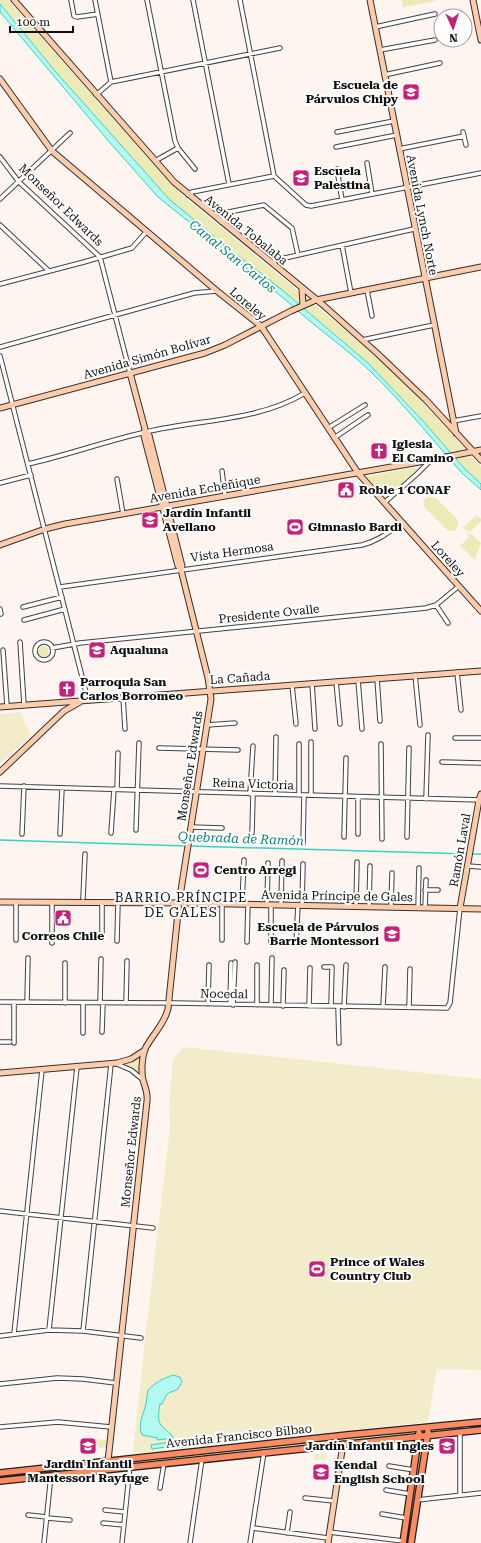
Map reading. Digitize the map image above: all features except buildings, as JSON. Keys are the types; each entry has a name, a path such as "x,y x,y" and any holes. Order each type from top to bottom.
{"main road":[{"name":"Avenida Francisco Bilbao","path":"0,1473 481,1422"},
{"path":"403,1542 420,1428"},
{"path":"411,1543 428,1428"},
{"name":"Avenida Francisco Bilbao","path":"0,1481 130,1466 481,1430"},
{"path":"343,1444 344,1439 348,1435"},
{"path":"98,1470 108,1461"}],"street":[{"name":"Avenida Tobalaba","path":"14,0 155,162 188,195 272,263 362,340 410,384 481,460"},
{"path":"71,0 74,16 77,17 98,14"},
{"path":"95,0 111,82"},
{"path":"147,0 175,141 178,148 195,169"},
{"path":"193,0 230,184"},
{"path":"240,0 274,176 307,206 481,173"},
{"name":"Avenida Lynch Norte","path":"370,0 414,229 456,433"},
{"path":"473,0 481,40"},
{"path":"375,27 433,14"},
{"path":"380,50 433,40"},
{"path":"96,94 111,82 280,48"},
{"path":"384,74 440,63"},
{"name":"Loreley","path":"0,80 52,151 217,291 261,326 358,473 481,611"},
{"path":"337,132 394,120"},
{"path":"0,199 70,134"},
{"path":"399,149 464,134 466,145"},
{"path":"336,147 397,136"},
{"path":"155,162 178,148"},
{"name":"Monseñor Edwards","path":"0,156 19,182 100,257 146,432 144,436 155,467 173,539 178,566 181,570 211,691 179,903 169,1003 165,1019 145,1050 142,1062 143,1080 147,1089 148,1097 108,1461"},
{"path":"367,163 372,194"},
{"path":"337,169 342,200"},
{"path":"188,195 192,192 274,176"},
{"path":"221,222 229,212 264,205 292,228 298,255"},
{"path":"0,225 49,271"},
{"path":"272,263 276,260 414,229"},
{"path":"0,284 132,248 148,231"},
{"path":"342,245 351,293"},
{"name":"Avenida Simón Bolívar","path":"0,408 205,352 225,344 290,311 316,300 481,267"},
{"path":"302,289 302,306"},
{"path":"367,290 372,316"},
{"path":"0,347 116,316 194,293 217,291"},
{"path":"362,340 434,325"},
{"path":"0,356 88,700 77,703 64,711 0,772"},
{"path":"28,464 146,432 259,413 284,405 305,393"},
{"path":"328,428 365,405"},
{"path":"334,438 368,415"},
{"path":"453,422 481,416"},
{"name":"Avenida Echeñique","path":"0,545 45,529 65,524 417,463 481,450"},
{"path":"384,503 419,473 431,460"},
{"path":"417,463 419,473"},
{"path":"222,472 225,496"},
{"path":"0,483 31,475"},
{"path":"117,479 123,514"},
{"name":"Vista Hermosa","path":"60,587 362,545 383,537 402,523"},
{"name":"Presidente Ovalle","path":"52,648 74,643 423,608 436,605 459,586"},
{"path":"23,607 62,597"},
{"path":"436,605 448,623"},
{"path":"24,620 65,609"},
{"path":"0,610 2,614"},
{"path":"20,642 24,705"},
{"path":"42,642 48,643 52,648 51,656 47,660 38,659 35,654 35,648 42,642"},
{"path":"3,650 7,706"},
{"name":"La Cañada","path":"0,706 481,670"},
{"path":"457,672 461,710"},
{"path":"415,675 420,725"},
{"path":"377,678 380,721"},
{"path":"358,680 362,729"},
{"path":"336,681 340,724"},
{"path":"312,683 315,729"},
{"path":"292,685 296,724"},
{"path":"123,697 125,729"},
{"path":"59,702 64,705 64,711"},
{"path":"207,725 235,723"},
{"path":"426,799 428,735"},
{"path":"275,794 276,737"},
{"path":"455,738 481,738"},
{"path":"311,795 312,742"},
{"path":"136,830 139,743"},
{"path":"299,744 299,795"},
{"path":"381,744 382,839"},
{"path":"252,833 253,746"},
{"path":"159,748 238,750"},
{"path":"407,837 409,748"},
{"path":"111,834 118,753"},
{"path":"344,837 346,758"},
{"path":"442,762 481,763"},
{"name":"Reina Victoria","path":"0,786 480,800"},
{"path":"22,834 24,786"},
{"path":"60,834 62,788"},
{"name":"Ramón Laval","path":"460,908 481,794"},
{"path":"303,844 304,795"},
{"path":"358,797 358,834"},
{"path":"191,827 222,828"},
{"path":"83,898 85,854"},
{"path":"244,860 247,942"},
{"path":"281,905 282,861"},
{"path":"268,862 271,942"},
{"path":"356,906 357,862"},
{"path":"296,944 303,864"},
{"path":"369,907 370,866"},
{"path":"468,866 481,867"},
{"path":"418,908 419,868"},
{"path":"391,907 392,873"},
{"path":"424,908 426,880"},
{"path":"425,890 438,890"},
{"name":"Avenida Príncipe de Gales","path":"0,902 118,902 481,909"},
{"path":"16,902 16,940"},
{"path":"52,902 52,943"},
{"path":"102,902 102,939"},
{"path":"117,941 118,902"},
{"path":"222,904 222,940"},
{"name":"Nocedal","path":"0,1002 169,1003 447,1008 450,1003 460,908"},
{"path":"289,944 303,944"},
{"path":"27,1002 28,958"},
{"path":"271,1005 272,958"},
{"path":"101,959 102,1032"},
{"path":"126,1003 127,961"},
{"path":"65,963 65,1003"},
{"path":"231,1005 233,963"},
{"path":"208,1004 209,965"},
{"path":"257,1005 258,965"},
{"path":"344,1007 346,965"},
{"path":"324,967 332,967 331,1006"},
{"path":"383,1007 385,967"},
{"path":"309,1006 310,968"},
{"path":"409,1008 410,969"},
{"path":"283,1006 284,970"},
{"path":"14,1002 14,1044"},
{"path":"83,1003 83,1033"},
{"path":"338,1007 338,1043"},
{"path":"0,1042 10,1042"},
{"path":"0,1073 114,1064 131,1059 145,1050"},
{"path":"114,1064 131,1070 143,1080"},
{"path":"83,1330 94,1221 114,1064"},
{"path":"49,1330 76,1067"},
{"path":"14,1334 42,1070"},
{"path":"0,1211 153,1228"},
{"path":"0,1336 49,1330 83,1330 141,1338"},
{"path":"0,1384 57,1378 116,1383"},
{"path":"0,1427 58,1422 111,1427"},
{"path":"460,1432 460,1495"},
{"path":"253,1528 287,1532 328,1541 343,1444"},
{"path":"250,1543 264,1452"},
{"path":"190,1543 202,1459"},
{"path":"160,1488 164,1463"},
{"path":"122,1543 130,1466"},
{"path":"389,1466 414,1470"},
{"path":"44,1543 51,1475"},
{"path":"386,1490 410,1494"},
{"path":"417,1500 481,1493"},
{"path":"305,1498 334,1502"},
{"path":"105,1510 125,1512"},
{"path":"287,1532 290,1512"},
{"path":"382,1514 406,1518"},
{"path":"28,1515 70,1520"},
{"path":"103,1523 124,1525"},
{"path":"329,1532 403,1542"}],"green space":[{"path":"0,0 8,0 182,195 361,343 408,386 481,467 481,484 464,468 423,421 368,363 281,289 223,244 169,199 55,71 0,4"},
{"path":"402,0 436,0 403,7"},
{"path":"415,467 418,471 385,500 364,477"},
{"path":"428,497 436,498 458,520 458,527 454,531 448,531 425,508 423,501"},
{"path":"477,515 481,521 470,532 462,528"},
{"path":"467,534 471,534 481,543 475,560 460,546 469,537"},
{"path":"43,646 47,648 49,652 47,656 43,658 39,656 37,652 39,648"},
{"path":"142,1054 141,1075 130,1067 121,1064 132,1061"},
{"path":"409,1432 409,1434 0,1478 52,1471"},
{"path":"93,1439 106,1440 106,1447 99,1448"},
{"path":"420,1442 423,1442 408,1543 405,1543"}],"shaded area":[{"path":"20,712 31,735 0,764 0,714"},
{"name":"Prince of Wales Country Club","path":"183,1047 481,1079 481,1370 437,1369 428,1422 133,1453 170,1128 169,1105 173,1059"},
{"path":"314,1454 327,1454 327,1460 314,1460"}],"water":[{"name":"Canal San Carlos","path":"0,4 55,71 169,199 223,244 281,289 368,363 423,421 464,468 481,484 481,490 461,472 417,421 371,372 287,301 158,197 111,144 0,12"},
{"path":"173,1375 180,1377 182,1382 178,1389 167,1394 162,1404 160,1404 159,1421 173,1438 157,1440 157,1438 142,1435 140,1427 148,1390 159,1381"},
{"path":"194,1438 196,1442 193,1443 152,1449 151,1445"}],"waterway":[{"name":"Quebrada de Ramón","path":"0,840 186,846"},
{"name":"Quebrada de Ramón","path":"190,846 468,854"},
{"name":"Quebrada de Ramón","path":"472,854 481,854"}],"place":[{"name":"Escuela de Párvulos Chipy","path":"411,92"},
{"name":"Escuela Palestina","path":"301,178"},
{"name":"Iglesia El Camino","path":"379,451"},
{"name":"Roble 1 CONAF","path":"346,490"},
{"name":"Jardín Infantil Avellano","path":"150,520"},
{"name":"Gimnasio Bardi","path":"295,527"},
{"name":"Aqualuna","path":"97,650"},
{"name":"Parroquia San Carlos Borromeo","path":"67,689"},
{"name":"Centro Arregi","path":"201,870"},
{"name":"Correos Chile","path":"63,918"},
{"name":"Escuela de Párvulos Barrie Montessori","path":"392,934"},
{"name":"Prince of Wales Country Club","path":"317,1269"},
{"name":"Jardin Infantil Mantessori Rayfuge","path":"88,1446"},
{"name":"Jardín Infantil Ingles","path":"447,1446"},
{"name":"Kendal English School","path":"321,1472"}],"district":[{"name":"BARRIO PRÍNCIPE DE GALES","path":"181,904"}]}
